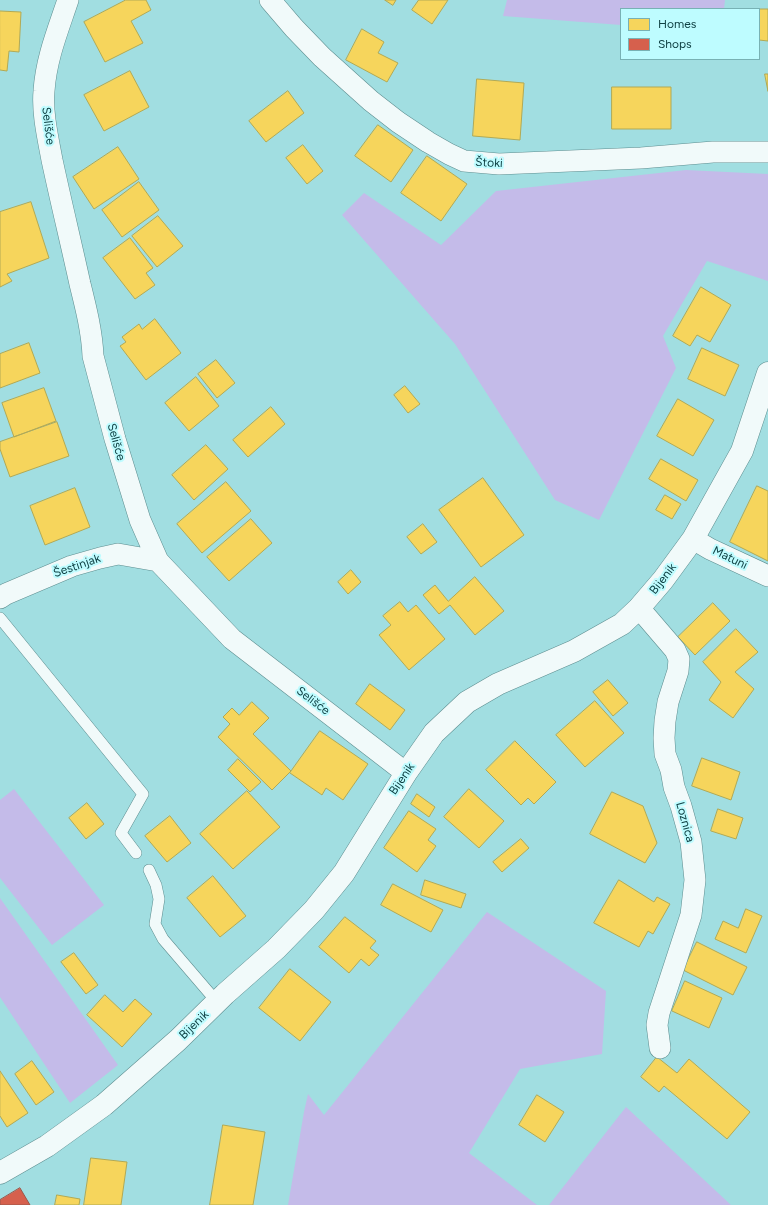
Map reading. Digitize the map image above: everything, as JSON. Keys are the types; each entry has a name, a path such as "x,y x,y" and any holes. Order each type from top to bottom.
{"main road":[{"name":"Bijenik","path":"0,1173 47,1146 104,1105 178,1040 217,1002 276,949 314,910 344,873 406,774 434,733 467,702 498,684 574,652 622,624 639,608 663,580 693,539 742,451 768,373"}],"street":[{"name":"Selišće","path":"68,0 46,73 44,93 45,116 50,147 87,313 93,356 115,439 140,520 158,561 232,639 372,746 406,774"},
{"name":"Štoki","path":"270,0 322,57 371,101 398,122 428,142 464,161 499,164 641,158 713,152 768,152"},
{"name":"Matuni","path":"693,539 710,549 768,576"},
{"name":"Šestinjak","path":"0,598 6,594 72,566 100,558 118,554 158,561"},
{"name":"Loznica","path":"639,608 675,650 679,659 678,671 668,702 665,721 665,754 671,770 674,787 691,842 695,880 691,915 659,1013 657,1025 660,1048"}],"lane":[{"path":"0,618 143,794 121,833 136,853"},
{"path":"149,870 156,885 159,899 155,924 163,939 217,1002"}],"shaded area":[{"path":"507,0 725,0 724,8 620,8 620,25 503,16"},
{"path":"686,170 768,174 768,281 707,261 663,336 676,368 599,520 555,500 455,344 342,215 364,193 441,245 496,191"},
{"path":"14,789 104,905 52,945 0,878 0,800"},
{"path":"0,898 118,1065 70,1103 0,997"},
{"path":"487,912 606,991 602,1054 520,1069 469,1153 537,1205 288,1205 308,1094 324,1115"},
{"path":"626,1107 731,1205 549,1205"}],"building: Homes":[{"path":"126,0 146,0 151,10 131,21 143,43 105,62 84,22"},
{"path":"385,0 396,0 393,5"},
{"path":"419,0 448,0 432,24 412,10"},
{"path":"760,9 768,9 768,41 760,40"},
{"path":"0,11 21,12 19,52 9,51 7,71 0,70"},
{"path":"362,29 384,42 378,53 398,63 387,82 346,60"},
{"path":"130,71 149,107 104,131 84,95"},
{"path":"765,74 768,74 768,91"},
{"path":"477,79 524,83 520,140 473,136"},
{"path":"612,87 671,87 671,129 612,129"},
{"path":"288,91 304,113 266,142 249,121"},
{"path":"378,125 413,150 391,182 355,156"},
{"path":"303,145 323,171 307,184 286,158"},
{"path":"118,147 139,179 94,209 73,177"},
{"path":"427,156 467,184 441,221 401,193"},
{"path":"139,182 159,210 122,237 102,210"},
{"path":"31,202 49,258 7,274 12,281 0,287 0,212"},
{"path":"158,216 183,246 157,267 132,236"},
{"path":"130,238 153,268 146,273 155,285 135,299 103,258"},
{"path":"701,287 731,305 710,342 697,335 690,346 673,336"},
{"path":"155,319 181,353 146,380 120,346 126,342 122,337 139,324 142,329"},
{"path":"29,343 40,373 0,388 0,354"},
{"path":"702,348 739,365 725,396 688,379"},
{"path":"216,360 235,383 217,398 198,374"},
{"path":"196,377 219,406 189,431 165,403"},
{"path":"405,386 420,404 408,413 394,395"},
{"path":"44,388 56,421 14,437 2,403"},
{"path":"678,399 714,420 693,456 657,436"},
{"path":"271,407 285,424 248,457 233,440"},
{"path":"57,422 69,456 10,477 0,449 0,442"},
{"path":"206,445 228,469 194,500 172,475"},
{"path":"661,459 698,480 686,501 649,479"},
{"path":"483,478 524,535 481,567 439,510"},
{"path":"226,482 251,511 202,553 177,524"},
{"path":"757,486 768,491 768,561 730,542"},
{"path":"75,488 90,527 45,545 30,506"},
{"path":"665,495 681,504 672,519 656,510"},
{"path":"251,519 272,543 229,581 207,557"},
{"path":"423,524 437,542 421,554 407,537"},
{"path":"351,570 361,582 348,594 338,582"},
{"path":"475,577 504,611 475,635 450,605 439,614 423,595 435,585 448,601"},
{"path":"400,602 408,612 416,605 445,639 409,670 379,635 391,625 383,616"},
{"path":"713,603 730,621 695,655 678,637"},
{"path":"736,629 758,652 735,672 754,689 733,718 709,700 721,682 703,662"},
{"path":"608,680 628,703 613,716 593,692"},
{"path":"370,684 405,710 390,730 356,704"},
{"path":"595,701 624,733 585,767 556,735"},
{"path":"252,702 269,718 253,734 291,771 272,790 218,737 230,724 223,717 232,708 239,715"},
{"path":"320,731 368,764 343,800 326,788 322,795 290,773"},
{"path":"515,741 556,782 534,804 528,798 521,805 486,770"},
{"path":"702,758 740,772 731,800 692,786"},
{"path":"238,759 261,782 250,792 228,770"},
{"path":"469,789 504,821 479,848 444,817"},
{"path":"247,791 280,827 233,869 200,834"},
{"path":"612,792 643,806 657,843 645,863 590,834"},
{"path":"417,794 435,807 429,817 411,804"},
{"path":"87,803 104,824 86,839 69,818"},
{"path":"718,809 743,818 736,839 711,831"},
{"path":"409,811 436,829 428,840 436,846 417,872 384,848"},
{"path":"170,816 191,843 167,862 145,836"},
{"path":"521,839 529,848 502,872 493,862"},
{"path":"213,876 246,916 220,937 187,898"},
{"path":"425,880 466,894 461,908 421,895"},
{"path":"619,880 654,902 657,897 670,904 653,934 648,931 639,947 594,923"},
{"path":"393,884 443,910 431,932 381,905"},
{"path":"746,909 762,916 746,953 715,939 723,921 738,928"},
{"path":"345,917 376,941 370,948 379,955 369,966 361,959 349,973 319,947"},
{"path":"697,942 747,967 733,995 683,970"},
{"path":"74,953 98,985 86,994 61,962"},
{"path":"290,969 331,1002 300,1041 259,1008"},
{"path":"685,981 722,998 709,1028 672,1011"},
{"path":"105,995 123,1012 135,999 152,1014 122,1047 87,1015"},
{"path":"657,1057 677,1073 689,1059 750,1112 727,1139 664,1086 659,1092 641,1077"},
{"path":"32,1061 54,1092 36,1105 15,1074"},
{"path":"0,1071 28,1113 7,1127 0,1116"},
{"path":"537,1095 564,1112 545,1142 519,1125"},
{"path":"223,1125 265,1132 253,1205 210,1205"},
{"path":"91,1158 127,1162 121,1205 84,1205"},
{"path":"57,1195 80,1199 79,1205 55,1205"}],"building: Shops":[{"path":"20,1188 30,1205 0,1205 0,1200"}]}
